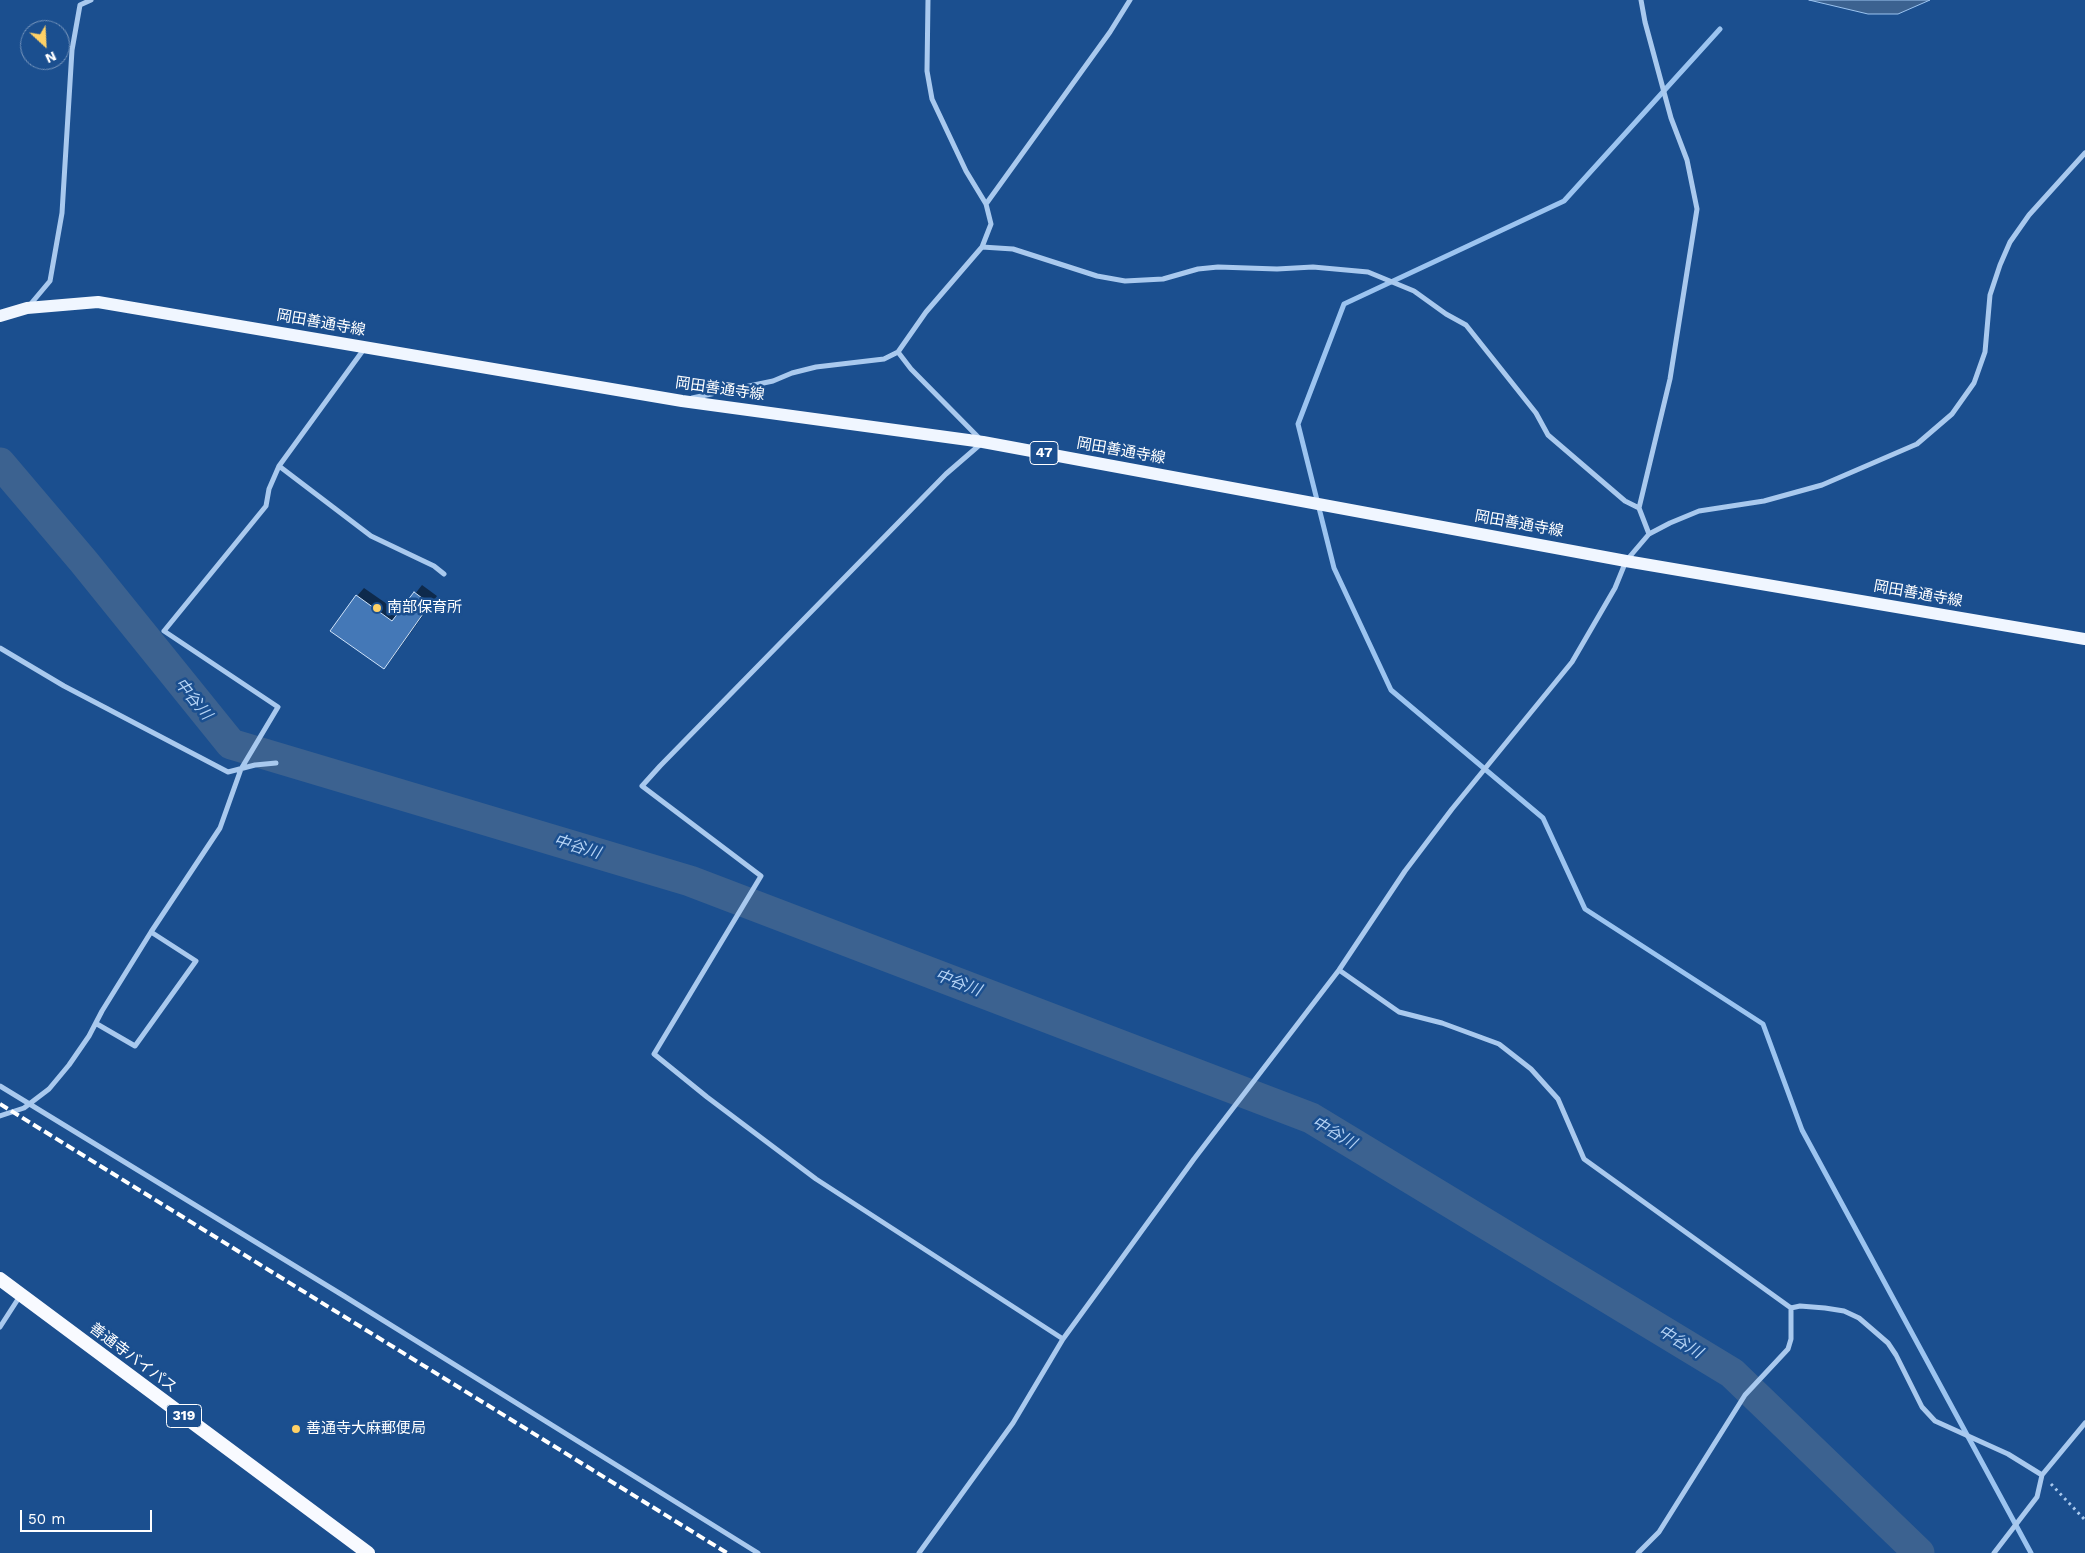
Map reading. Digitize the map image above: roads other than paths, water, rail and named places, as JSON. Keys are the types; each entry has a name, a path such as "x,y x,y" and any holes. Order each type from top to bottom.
{"highway":[{"name":"善通寺バイパス","path":"0,1279 368,1553"}],"main road":[{"name":"岡田善通寺線","path":"0,316 27,308 98,302 682,400 983,442 1626,561 2085,639"}],"street":[{"path":"27,308 50,281 62,213 72,50 80,5 91,0"},
{"path":"682,400 773,381 792,373 816,367 884,359 898,352 926,312 982,247 990,224 986,204 966,170 932,98 927,72 928,0"},
{"path":"986,204 1110,32 1130,0"},
{"path":"1642,0 1645,22 1671,118 1687,160 1697,209 1670,379 1639,508 1649,534"},
{"path":"919,1553 1013,1423 1062,1339 1194,1159 1339,970 1406,870 1452,809 1572,662 1615,588 1626,561 1649,534 1670,523 1699,512 1764,501 1822,485 1917,444 1952,414 1974,383 1985,352 1990,295 2010,242 2029,215 2085,153"},
{"path":"982,247 1013,249 1097,276 1125,281 1163,279 1198,269 1218,267 1277,269 1313,267 1368,272 1414,291 1446,314 1466,325 1536,413 1548,435 1625,500 1639,508"},
{"path":"0,1116 30,1104 49,1089 69,1065 97,1024 102,1011 151,932 220,828 241,769 278,707 164,630 266,506 269,489 278,466 366,347"},
{"path":"898,352 911,369 983,442 946,474 642,786 761,876 654,1054 707,1097 816,1179 1062,1339"},
{"path":"278,466 371,536 434,566 444,574"},
{"path":"0,648 64,686 228,772 276,763"},
{"path":"97,1024 136,1046 196,961 151,932"},
{"path":"1339,970 1399,1012 1442,1023 1499,1044 1531,1069 1558,1099 1584,1159 1791,1308 1800,1306 1825,1308 1844,1311 1859,1318 1892,1349 1922,1406 1935,1420 2008,1454 2042,1475"},
{"path":"0,1086 336,1291 758,1553"},
{"path":"0,1328 20,1295"},
{"path":"1638,1553 1659,1532 1745,1395 1788,1349 1791,1339 1791,1308"},
{"path":"1994,1553 2037,1497 2042,1475 2085,1423"}],"water":[{"path":"1809,0 1930,0 1898,14 1868,14"}],"waterway":[{"path":"1720,29 1564,201 1344,304 1298,424 1334,568 1391,690 1543,818 1585,909 1763,1024 1802,1130 2031,1553"},
{"name":"中谷川","path":"0,463 84,562 231,744 690,881 1311,1118 1732,1373 1919,1553"}],"railway":[{"path":"0,1104 727,1553"}],"place":[{"name":"南部保育所","path":"377,608"},
{"name":"善通寺大麻郵便局","path":"296,1429"}]}
